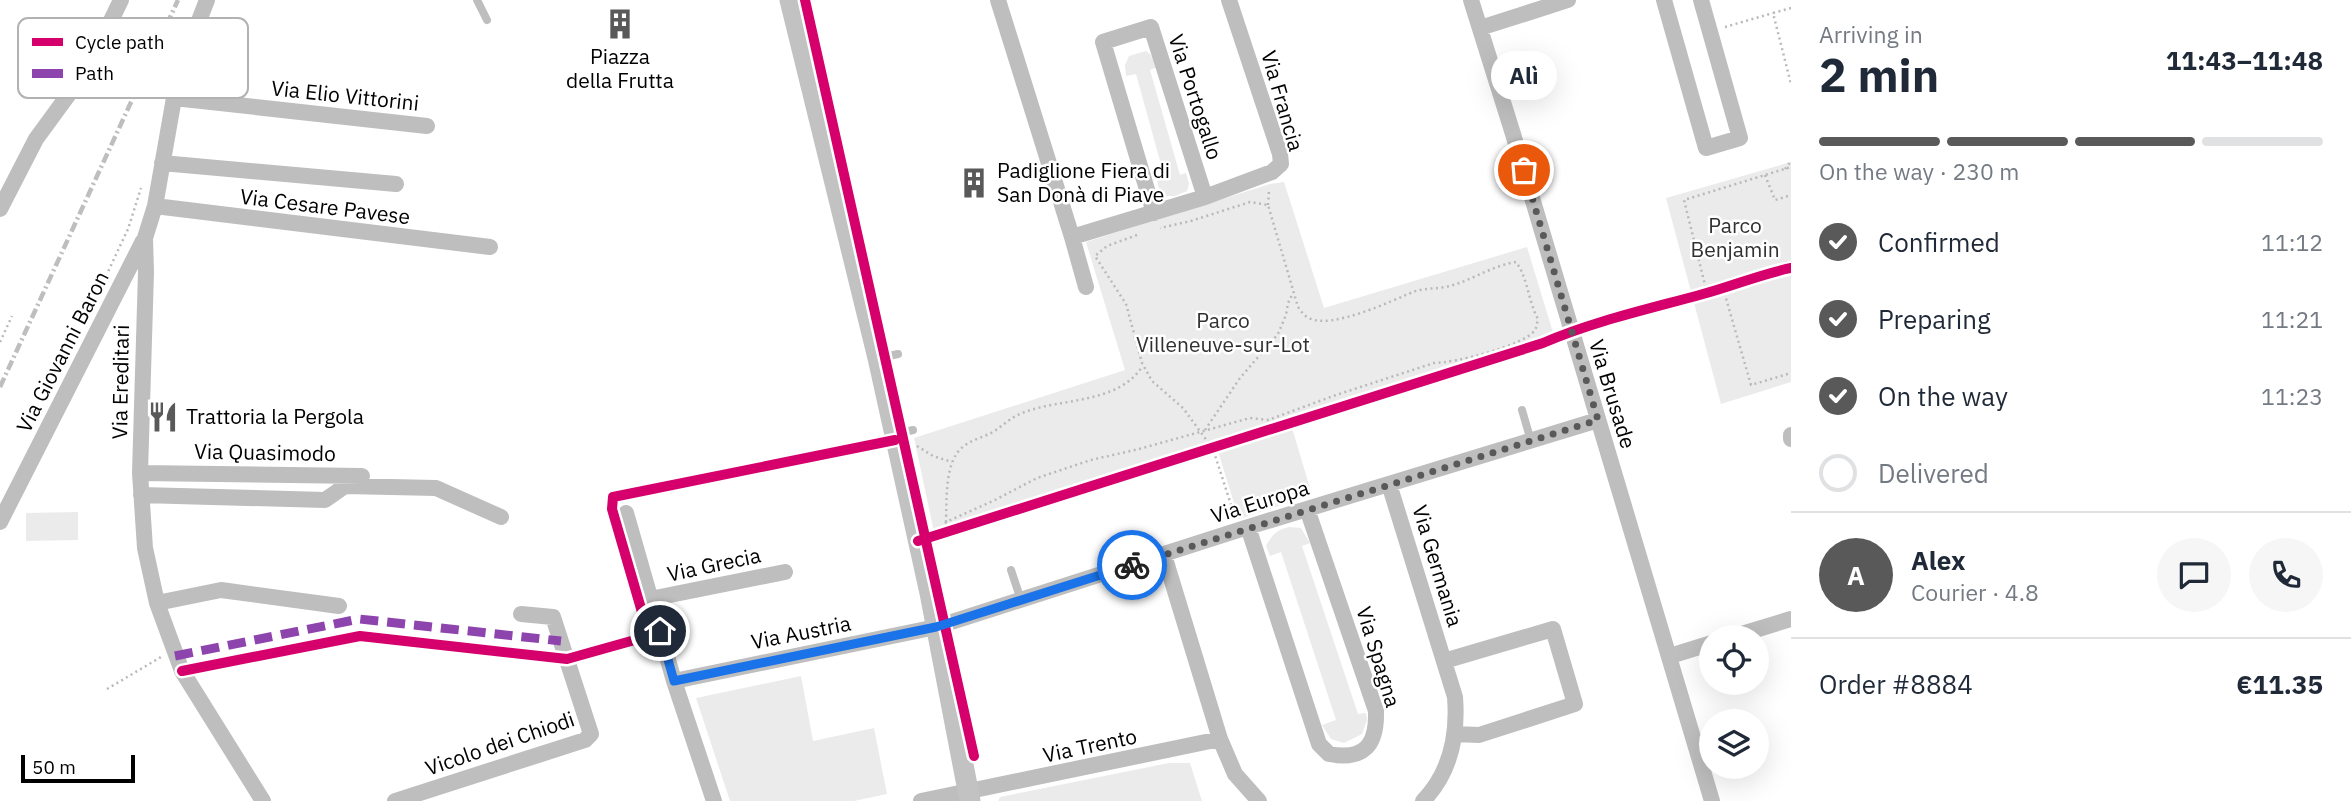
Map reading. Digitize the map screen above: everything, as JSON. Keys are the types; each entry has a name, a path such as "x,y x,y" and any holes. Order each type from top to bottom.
{"street":[{"path":"112,18 121,0"},
{"name":"Via Ereditari","path":"200,18 207,0"},
{"path":"790,0 888,356 918,541 969,797"},
{"path":"998,0 1086,287"},
{"name":"Via Francia","path":"1072,237 1205,197 1272,172 1281,164 1229,0"},
{"name":"Via Brusade","path":"1471,0 1712,801"},
{"path":"1480,28 1568,0"},
{"path":"1664,0 1706,148 1740,138 1701,0"},
{"name":"Via Portogallo","path":"1154,213 1103,42 1151,27 1205,197"},
{"path":"0,209 36,139 66,98"},
{"name":"Via Ereditari","path":"174,98 155,206 145,239 140,473 145,548 157,604 175,656 263,801"},
{"name":"Via Elio Vittorini","path":"183,98 427,126"},
{"path":"162,163 396,184"},
{"name":"Via Cesare Pavese","path":"155,206 490,247"},
{"name":"Via Giovanni Baron","path":"0,522 145,239"},
{"name":"Via Europa","path":"936,627 1164,555 1242,523 1307,509 1598,420"},
{"name":"Via Quasimodo","path":"140,473 388,476"},
{"name":"Via Germania","path":"1389,484 1455,697 1457,721 1453,746 1443,775 1423,801"},
{"path":"141,495 325,500 345,486 436,488 500,517"},
{"name":"Via Spagna","path":"1242,523 1320,744 1329,754 1354,755 1368,746 1376,733 1376,711 1307,509"},
{"path":"626,513 674,681 714,801"},
{"path":"1164,555 1220,739 1244,801"},
{"name":"Via Grecia","path":"650,599 785,572"},
{"path":"157,604 221,590 339,606"},
{"name":"Vicolo dei Chiodi","path":"396,801 585,740 591,734 553,617 521,614"},
{"path":"1769,626 1791,619"},
{"name":"Via Austria","path":"674,681 936,627"},
{"name":"Via Germania","path":"1444,661 1553,629 1575,704 1479,735 1455,734"},
{"path":"1670,656 1699,647"},
{"name":"Via Trento","path":"921,801 969,797 1220,739"},
{"path":"1235,774 1259,801"}],"lane":[{"path":"477,0 487,20"},
{"path":"1522,410 1531,441"},
{"path":"1011,570 1021,600"}],"path":[{"path":"1710,31 1791,8"},
{"path":"1773,13 1791,83"},
{"path":"1785,169 1791,161"},
{"path":"1707,293 1684,200 1791,167"},
{"path":"1766,175 1775,200 1791,195"},
{"path":"105,280 128,229 143,183"},
{"path":"946,522 1037,478 1105,456 1203,433 1210,428 1250,418 1268,420 1434,363 1450,363 1481,354 1524,339 1535,330 1538,319 1531,306 1521,268 1516,262 1505,263 1446,287 1415,291 1368,311 1326,320 1312,320 1298,307 1268,205 1250,202 1153,230"},
{"path":"1144,232 1107,246 1095,256 1126,304 1142,363 1152,381 1182,408 1203,433 1213,449 1242,523"},
{"path":"1772,272 1784,263 1791,262"},
{"path":"1760,276 1791,268"},
{"path":"1695,297 1736,284"},
{"path":"1724,288 1751,385 1791,373"},
{"path":"1203,433 1240,378 1278,334 1294,292"},
{"path":"0,342 12,316"},
{"path":"1440,375 1530,347"},
{"path":"942,534 946,522 952,462 962,447 991,433 1008,419 1032,409 1077,401 1129,382 1142,368 1142,363"},
{"path":"1262,432 1338,407"},
{"path":"903,441 952,462"},
{"path":"1197,454 1226,444"},
{"path":"918,541 968,525"},
{"path":"107,689 159,657 175,656"}],"green space":[{"path":"1146,51 1157,67 1150,70 1180,175 1186,173 1189,184 1187,191 1175,196 1164,196 1160,192 1157,181 1165,179 1136,74 1126,76 1125,65 1129,56"},
{"name":"Parco Benjamin","path":"1791,162 1791,382 1721,404 1666,198"},
{"name":"Parco Villeneuve-sur-Lot","path":"1284,182 1324,308 1527,247 1555,339 1290,421 1312,495 1239,519 1216,445 934,532 914,438 1125,370 1086,242 1270,184"},
{"path":"78,512 78,540 26,541 26,513"},
{"path":"1289,527 1301,528 1310,543 1302,546 1358,714 1366,713 1367,720 1362,734 1344,743 1331,739 1322,725 1336,720 1281,552 1270,556 1266,546 1275,534"},
{"path":"801,676 813,741 874,728 887,794 854,801 730,801 696,698"},
{"path":"1169,763 1190,763 1202,801 998,801 1000,797"}],"railway":[{"path":"170,18 178,0"},
{"path":"0,387 133,98"}],"marked path":[{"path":"175,656 359,619 561,641"}],"cycle path":[{"path":"805,0 974,756"},
{"path":"918,541 1602,322 1791,268"},
{"path":"182,671 360,636 567,659 649,636 612,509 613,497 895,440"}],"way so far":[{"path":"1132,565 1598,420 1524,170"}],"place":[{"name":"Piazza della Frutta","path":"620,24"},
{"name":"Alì","path":"1524,170"},
{"name":"Padiglione Fiera di San Donà di Piave","path":"974,183"},
{"name":"Trattoria la Pergola","path":"163,417"}],"route":[{"path":"660,631 674,681 936,627 1132,565"}]}
